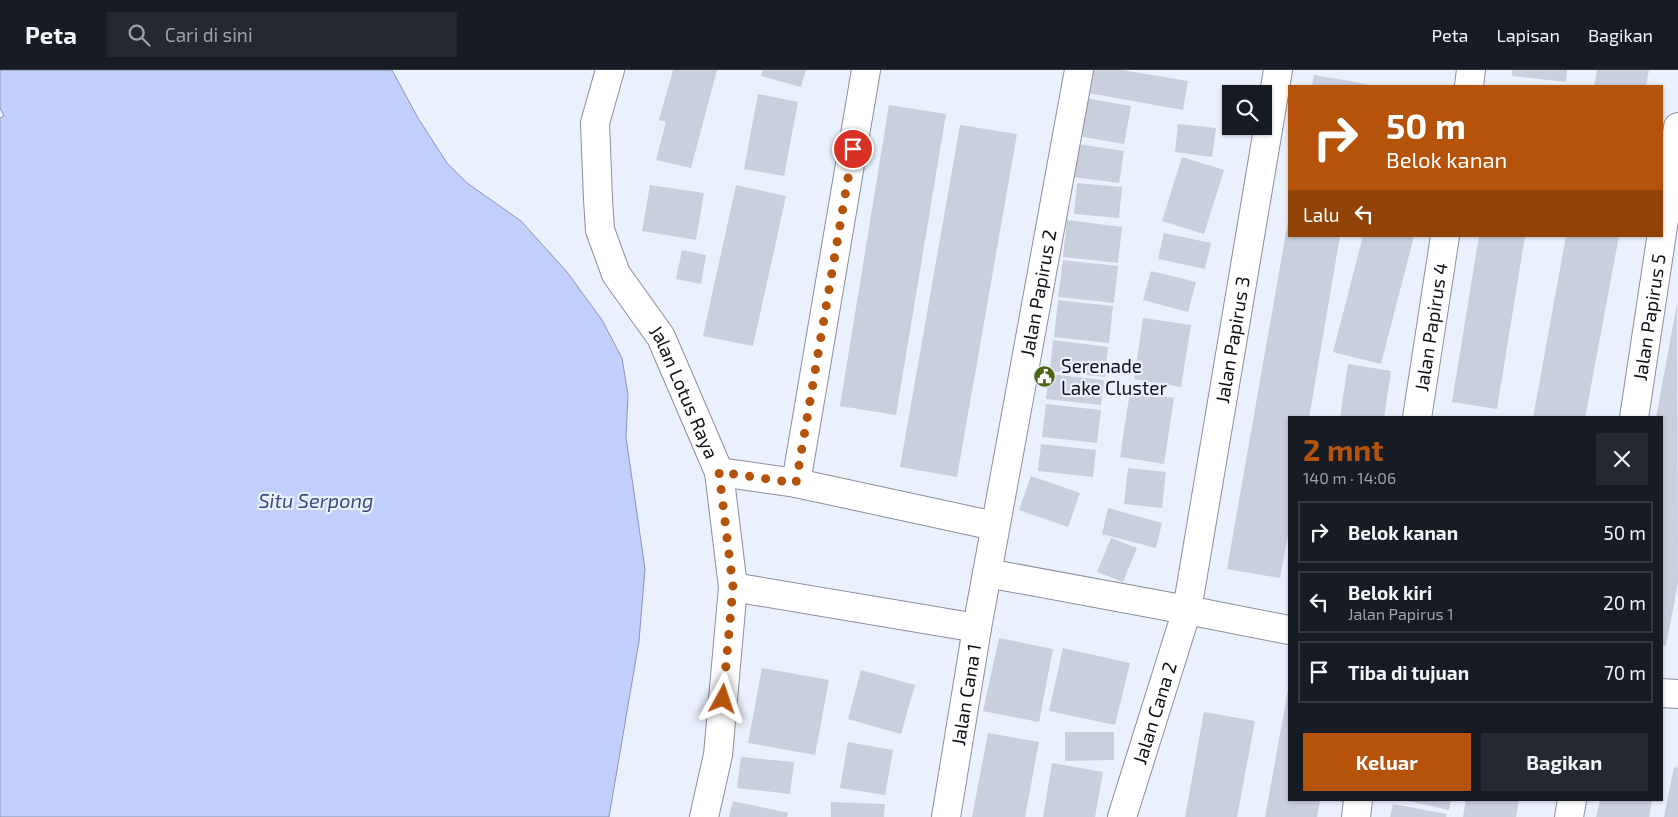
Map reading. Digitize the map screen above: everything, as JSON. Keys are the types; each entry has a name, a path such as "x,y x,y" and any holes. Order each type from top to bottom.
{"street":[{"name":"Jalan Lotus Raya","path":"610,70 595,123 600,230 616,274 661,337 719,472 733,587 718,755 704,817"},
{"path":"796,483 866,70"},
{"name":"Jalan Papirus 2","path":"987,573 1079,70"},
{"name":"Jalan Papirus 3","path":"1187,610 1278,70"},
{"path":"1468,85 1471,70"},
{"name":"Jalan Papirus 5","path":"1663,226 1678,127"},
{"name":"Jalan Papirus 4","path":"1417,416 1445,237"},
{"name":"Jalan Papirus 5","path":"1634,416 1661,237"},
{"path":"719,472 796,483 995,526"},
{"path":"987,573 1288,630"},
{"name":"Jalan Cana 1","path":"946,817 987,573"},
{"path":"733,587 977,628"},
{"name":"Jalan Cana 2","path":"1122,817 1187,610"},
{"path":"1663,692 1678,694"},
{"path":"1356,817 1358,801"},
{"path":"1569,817 1572,801"}],"water":[{"name":"Situ Serpong","path":"0,70 392,70 418,118 447,163 467,183 521,221 567,272 602,320 622,358 628,395 626,437 645,569 639,641 609,817 0,817 0,118 4,116 0,108"}],"building":[{"path":"673,70 717,70 691,168 656,160 666,122 659,120"},
{"path":"763,70 806,70 801,87 761,76"},
{"path":"1092,70 1122,70 1188,81 1183,110 1088,93"},
{"path":"1512,70 1567,70 1566,82 1512,76"},
{"path":"1597,70 1649,70 1646,85 1594,85"},
{"path":"1314,75 1367,84 1367,85 1312,85"},
{"path":"758,94 798,102 784,176 744,169"},
{"path":"1085,98 1131,106 1124,144 1078,136"},
{"path":"889,105 946,114 896,415 840,406"},
{"path":"1178,124 1216,128 1212,157 1175,152"},
{"path":"960,125 1017,134 957,477 900,467"},
{"path":"1077,144 1124,151 1119,183 1073,177"},
{"path":"1182,157 1224,170 1204,234 1162,221"},
{"path":"1077,183 1122,187 1119,218 1074,214"},
{"path":"650,185 704,193 696,240 642,231"},
{"path":"736,185 786,196 753,346 703,336"},
{"path":"1067,220 1122,227 1118,263 1063,257"},
{"path":"1288,221 1288,237 1340,237 1309,416 1288,416 1288,535 1280,578 1227,569"},
{"path":"1164,233 1211,243 1205,269 1158,259"},
{"path":"1363,237 1414,237 1381,364 1333,352"},
{"path":"1479,237 1525,237 1497,409 1452,402"},
{"path":"1566,237 1619,237 1585,416 1533,416"},
{"path":"682,250 706,255 701,284 676,279"},
{"path":"1063,260 1118,266 1114,303 1058,297"},
{"path":"1151,271 1196,282 1188,312 1143,300"},
{"path":"1058,300 1113,306 1109,343 1054,337"},
{"path":"1677,303 1678,583 1666,646 1663,645 1663,416 1656,416"},
{"path":"1143,318 1191,325 1181,387 1134,379"},
{"path":"1053,340 1108,347 1105,377 1050,371"},
{"path":"1348,364 1391,371 1384,416 1340,416"},
{"path":"1049,374 1104,380 1101,405 1046,399"},
{"path":"1130,391 1174,398 1164,464 1120,457"},
{"path":"1046,404 1101,410 1097,443 1042,437"},
{"path":"1041,444 1096,450 1093,477 1038,471"},
{"path":"1128,468 1166,472 1162,508 1124,504"},
{"path":"1031,476 1080,493 1068,527 1019,510"},
{"path":"1108,508 1162,523 1156,548 1102,534"},
{"path":"1111,538 1137,548 1123,582 1097,572"},
{"path":"999,638 1053,649 1039,722 983,711"},
{"path":"1063,648 1130,663 1115,725 1049,711"},
{"path":"762,668 829,680 815,755 748,743"},
{"path":"861,670 915,685 901,734 848,719"},
{"path":"1288,690 1288,801 1320,801 1317,817 1265,817"},
{"path":"1204,712 1255,721 1237,817 1185,817"},
{"path":"1065,732 1114,732 1114,760 1065,761"},
{"path":"988,733 1039,742 1025,817 972,817"},
{"path":"848,742 893,750 885,795 840,788"},
{"path":"741,757 794,762 790,794 737,788"},
{"path":"1052,763 1103,772 1095,817 1043,817"},
{"path":"1674,767 1678,768 1678,817 1664,817"},
{"path":"733,801 788,813 787,817 729,817"},
{"path":"1408,801 1451,801 1449,810"},
{"path":"1466,801 1519,801 1516,817 1463,817"},
{"path":"1600,801 1652,801 1649,817 1596,817"},
{"path":"831,802 885,804 884,817 831,817"},
{"path":"1393,804 1447,814 1446,817 1390,817"}],"place":[{"name":"Serenade Lake Cluster","path":"1045,377"}],"route":[{"path":"723,699 733,587 719,472 796,483 853,149"}]}
